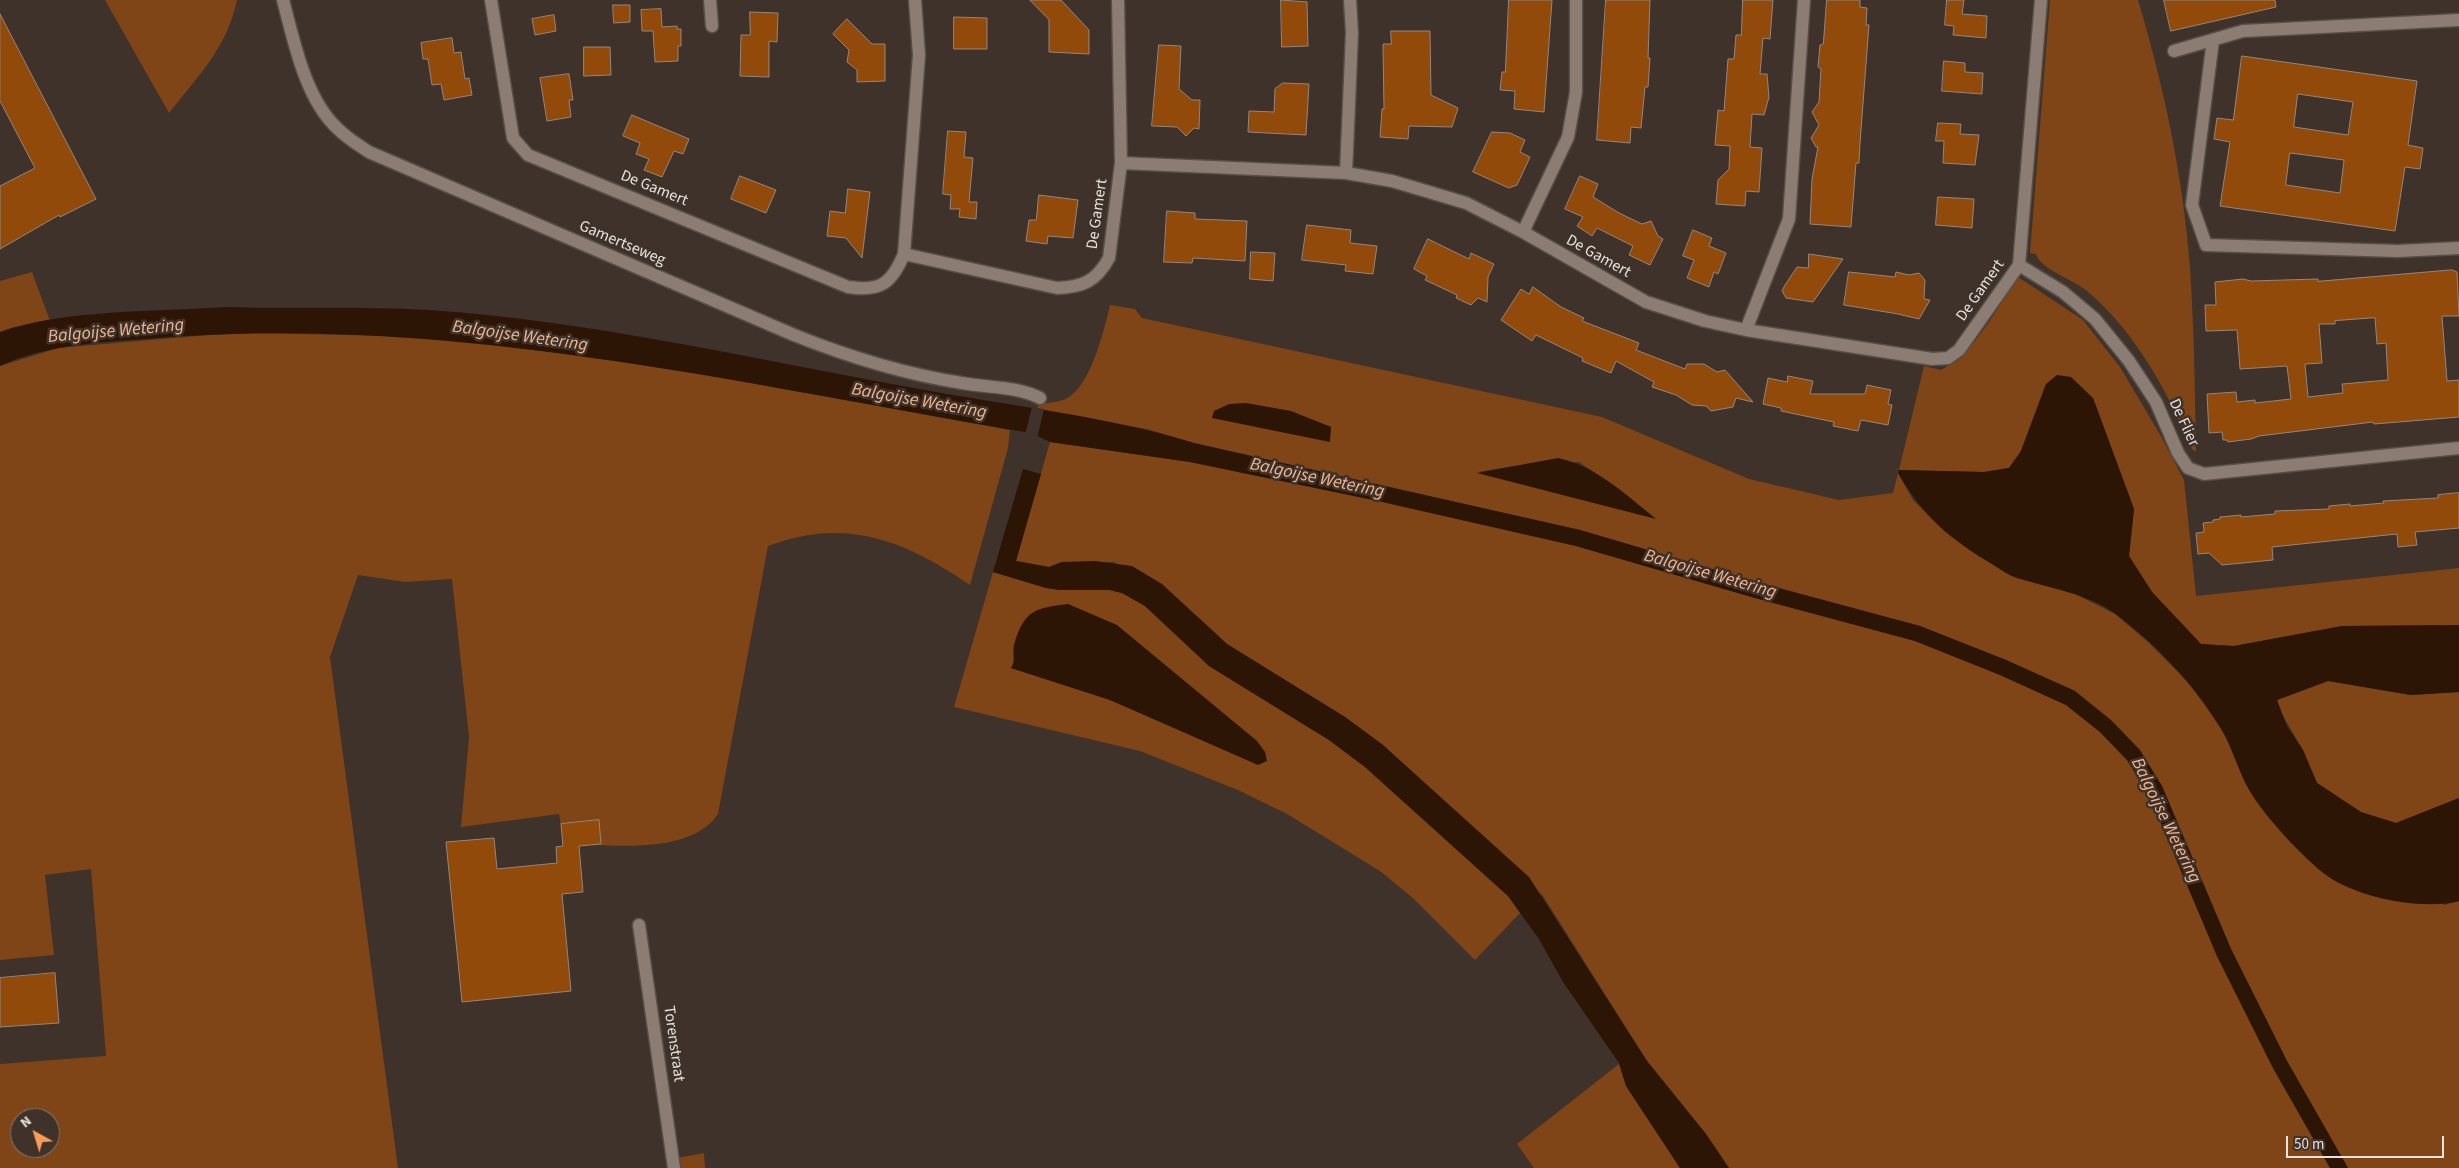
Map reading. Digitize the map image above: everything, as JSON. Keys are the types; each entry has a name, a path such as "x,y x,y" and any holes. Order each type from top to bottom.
{"street":[{"name":"Gamertseweg","path":"283,0 300,64 314,96 337,128 369,152 794,336 845,355 962,383 1027,391 1040,398"},
{"name":"De Gamert","path":"490,0 513,138 528,155 848,287 865,290 884,285 896,274 904,254 920,55 915,0"},
{"path":"710,0 712,26"},
{"name":"De Gamert","path":"904,254 1057,288 1076,287 1091,280 1103,269 1109,258 1121,164 1118,0"},
{"path":"1346,173 1352,33 1350,0"},
{"path":"1523,232 1568,137 1576,92 1576,0"},
{"path":"1746,330 1789,218 1804,0"},
{"name":"De Gamert","path":"1121,164 1346,173 1392,181 1466,203 1523,232 1646,302 1706,321 1746,330 1932,359 1948,358 1959,350 2019,264 2041,0"},
{"path":"2174,51 2242,31 2459,20"},
{"path":"2214,40 2192,205 2206,245 2398,252 2459,248"},
{"name":"De Flier","path":"2019,264 2064,292 2095,319 2129,361 2156,402 2178,453 2188,468 2204,474 2459,448"},
{"name":"Torenstraat","path":"639,925 674,1168"}],"shaded area":[{"path":"105,0 237,0 226,33 219,47 169,113"},
{"path":"2050,0 2138,0 2164,99 2183,199 2190,267 2196,452 2192,449 2161,384 2121,325 2087,291 2044,265 2036,254 2030,253"},
{"path":"32,272 50,321 14,327 0,332 0,281"},
{"path":"2018,277 2083,320 2120,367 2162,438 2184,480 2196,596 2459,568 2459,625 2342,626 2234,646 2201,644 2152,592 2129,556 2134,509 2093,398 2046,384 2021,451 2009,468 1984,472 1899,470 1924,366 1941,370 1965,352 1975,341"},
{"path":"1110,305 1135,309 1142,318 1602,417 1749,479 1839,500 1893,493 1898,473 1913,500 1945,532 1980,557 2016,578 2073,593 2115,614 2149,643 2196,690 2223,731 2246,785 2444,905 2459,901 2459,1168 2348,1168 2287,1061 2231,949 2162,786 2075,691 2006,660 1920,626 1760,583 1580,530 1194,443 1147,429 1037,409 1039,404 1066,399 1083,382 1095,357","holes":["1229,404 1313,420 1331,427","1579,462 1619,489 1655,518 1478,472 1514,466"]},
{"path":"258,333 394,336 454,340 690,372 1010,430 1008,448 970,585 922,556 899,545 874,538 849,534 823,533 796,537 768,546 718,814 705,827 688,837 669,842 625,846 564,843 559,814 461,827 469,737 452,579 405,582 358,575 330,657 398,1168 0,1168 0,1064 106,1056 91,869 45,875 54,955 0,960 0,366 58,348 208,335"},
{"path":"1050,442 1190,462 1378,501 1576,546 1755,598 1915,641 2000,675 2066,705 2100,732 2127,760 2149,795 2217,956 2273,1068 2330,1168 1729,1168 1706,1134 1647,1061 1543,896 1383,745 1345,717 1227,644 1199,618 1114,562 1062,562 1049,567 1016,561"},
{"path":"993,572 1046,588 1060,590 1110,590 1122,593 1145,606 1209,666 1329,740 1365,767 1508,896 1520,913 1475,960 1414,899 1380,871 1287,814 1238,790 1140,751 954,707","holes":["1013,665 1224,715 1257,741 1183,731 1110,700 1011,668"]},
{"path":"2328,681 2411,695 2459,692 2459,798 2396,823 2361,812 2317,783 2303,750 2279,709 2277,700"},
{"path":"1619,1064 1626,1086 1680,1168 1534,1168 1517,1144"},
{"path":"704,1153 705,1168 679,1168 677,1158"}],"water":[{"name":"Balgoijse Wetering","path":"226,307 378,308 489,315 672,342 914,388 1090,418 1580,530 1760,583 1920,626 2006,660 2075,691 2111,720 2140,750 2162,786 2231,949 2287,1061 2348,1168 2330,1168 2273,1068 2217,956 2149,795 2127,760 2100,732 2066,705 2000,675 1915,641 1755,598 1576,546 1378,501 1190,462 1050,442 1031,433 710,376 602,359 494,345 386,336 278,333 169,337 83,344 40,352 0,366 0,332 26,325 82,315"},
{"path":"2057,375 2071,377 2093,398 2134,509 2129,556 2152,592 2201,644 2234,646 2342,626 2459,625 2459,692 2411,695 2328,681 2277,700 2287,726 2303,750 2317,783 2361,812 2396,823 2459,798 2459,901 2444,904 2426,904 2388,900 2351,888 2335,881 2322,872 2291,843 2260,806 2246,784 2225,736 2210,713 2187,682 2147,640 2117,615 2094,601 2015,577 1977,555 1938,525 1907,488 1898,473 1899,470 1984,472 2009,468 2021,451 2046,384"},
{"path":"1246,403 1291,411 1331,427 1330,442 1212,418 1214,411 1229,404"},
{"path":"1558,458 1598,474 1656,519 1477,473"},
{"path":"1023,469 1041,474 1016,561 1049,567 1062,562 1095,561 1132,566 1162,584 1227,644 1345,717 1383,745 1529,877 1647,1061 1706,1134 1729,1168 1680,1168 1626,1086 1619,1063 1563,982 1539,939 1508,896 1365,767 1329,740 1209,666 1145,606 1122,593 1109,590 1060,590 1046,588 993,572"},
{"path":"1068,604 1117,625 1257,741 1265,752 1267,761 1258,765 1110,700 1011,668 1014,645 1022,624 1027,618 1032,613 1047,607"}],"pier":[{"path":"1032,407 1044,409 1037,439 1025,435"}],"building":[{"path":"1030,0 1061,0 1089,30 1089,54 1049,52 1049,20"},
{"path":"1281,0 1307,2 1308,46 1282,47"},
{"path":"1509,0 1552,0 1544,112 1514,109 1515,91 1500,90 1502,72 1505,72"},
{"path":"1606,0 1650,0 1648,87 1645,87 1641,128 1631,127 1630,143 1597,140"},
{"path":"1743,0 1773,0 1770,39 1763,38 1760,74 1767,74 1769,97 1764,115 1752,114 1750,147 1762,148 1759,192 1746,191 1745,206 1716,204 1718,180 1729,169 1730,146 1715,145 1718,110 1724,111 1728,59 1734,59 1736,35 1741,35"},
{"path":"1827,0 1860,0 1860,7 1867,8 1866,25 1869,25 1859,163 1856,163 1851,227 1810,224 1812,179 1818,147 1816,147 1811,138 1819,125 1812,112 1819,102 1821,69 1818,67 1820,45 1823,44"},
{"path":"1947,0 1964,0 1962,14 1987,16 1986,38 1953,35 1954,26 1945,25"},
{"path":"2164,0 2275,0 2276,7 2171,31"},
{"path":"613,5 630,5 630,22 614,23"},
{"path":"661,9 662,27 677,26 677,29 681,29 681,46 678,46 678,61 655,62 653,31 642,31 641,10"},
{"path":"750,12 778,13 777,42 769,41 769,77 740,76 741,35 750,35"},
{"path":"0,14 96,199 60,217 59,215 0,249 0,186 35,168 0,101"},
{"path":"554,15 556,31 535,35 532,19"},
{"path":"954,17 987,18 987,49 954,49"},
{"path":"847,19 872,44 885,44 885,81 857,82 857,70 847,62 849,50 833,34"},
{"path":"1391,31 1430,31 1431,95 1458,108 1452,127 1409,126 1408,139 1380,137 1382,109 1384,109 1383,44 1391,44"},
{"path":"452,38 454,53 461,52 465,79 469,78 472,95 444,100 441,84 432,85 428,59 423,59 421,43"},
{"path":"1159,45 1181,46 1179,89 1192,100 1200,100 1199,129 1194,128 1186,136 1177,127 1152,126"},
{"path":"584,47 610,47 611,75 584,76"},
{"path":"2242,56 2417,81 2408,145 2423,148 2420,169 2405,167 2395,231 2220,206 2230,142 2214,139 2217,118 2233,120","holes":["2298,94 2353,102 2348,135 2294,127","2290,153 2344,160 2340,193 2286,185"]},
{"path":"1944,61 1965,63 1965,72 1983,73 1982,94 1942,91"},
{"path":"569,74 573,100 569,100 571,117 547,121 540,78"},
{"path":"1283,83 1309,84 1306,135 1248,132 1249,111 1274,112 1275,89"},
{"path":"632,115 689,139 683,154 674,151 662,177 644,170 649,159 636,154 640,143 623,136"},
{"path":"1938,123 1961,124 1960,134 1979,135 1975,165 1943,163 1944,141 1936,141"},
{"path":"948,131 966,132 964,157 973,158 969,202 977,202 976,219 959,217 960,209 950,209 951,195 943,194"},
{"path":"1492,132 1510,133 1525,140 1520,152 1530,157 1517,185 1509,188 1473,172"},
{"path":"740,176 776,190 766,213 731,199"},
{"path":"1580,176 1598,184 1593,197 1642,224 1651,221 1658,236 1663,239 1650,265 1629,255 1633,246 1597,228 1592,236 1577,226 1583,217 1565,209"},
{"path":"848,189 870,192 862,258 846,238 827,236 830,211 845,213"},
{"path":"1039,195 1078,200 1073,238 1048,236 1047,244 1026,241 1029,220 1036,220"},
{"path":"1938,197 1974,199 1972,228 1936,225"},
{"path":"1167,211 1195,213 1195,219 1247,221 1245,261 1193,258 1192,263 1164,262"},
{"path":"1307,225 1351,230 1350,243 1377,246 1373,274 1345,271 1346,265 1302,260"},
{"path":"1693,230 1712,238 1709,246 1726,253 1718,274 1714,272 1709,287 1687,278 1694,260 1683,256"},
{"path":"1428,239 1469,259 1471,253 1494,264 1488,277 1487,302 1478,298 1471,305 1456,298 1457,295 1425,280 1427,276 1414,269"},
{"path":"1251,252 1275,253 1273,281 1250,279"},
{"path":"1809,254 1843,259 1813,302 1786,298 1782,291 1785,285 1797,267 1808,268"},
{"path":"2452,270 2457,272 2459,316 2442,316 2447,381 2459,380 2459,417 2374,424 2373,422 2259,436 2228,442 2223,440 2222,432 2209,433 2207,394 2236,392 2237,402 2255,400 2255,403 2291,399 2287,366 2240,369 2237,330 2206,331 2205,305 2216,305 2215,282 2243,279 2251,281 2318,279 2318,281","holes":["2375,318 2377,344 2386,343 2388,380 2342,384 2343,393 2308,397 2305,364 2322,363 2319,324 2335,324 2335,321"]},
{"path":"1849,272 1895,277 1896,272 1909,275 1919,273 1925,280 1924,299 1930,300 1919,319 1844,305"},
{"path":"1533,287 1561,307 1584,318 1582,321 1639,343 1636,350 1685,369 1687,364 1704,364 1717,372 1725,370 1753,402 1736,398 1733,407 1711,411 1706,406 1692,405 1676,395 1652,387 1654,382 1616,361 1611,373 1582,361 1583,358 1536,335 1532,341 1501,320 1521,289 1529,294"},
{"path":"1788,376 1813,381 1810,394 1865,394 1867,385 1891,390 1888,404 1892,405 1888,425 1861,420 1858,431 1833,426 1834,422 1781,411 1781,408 1763,404 1768,378 1787,382"},
{"path":"2459,493 2459,528 2415,532 2417,545 2398,547 2397,534 2272,547 2273,560 2222,565 2209,553 2198,554 2196,533 2204,532 2203,523 2213,522 2213,520 2220,519 2220,517 2275,514 2275,511 2329,509 2329,506 2350,504 2350,506 2384,503 2383,501 2438,498 2438,495"},
{"path":"599,820 601,844 579,846 583,892 562,894 571,991 462,1002 446,842 494,838 497,869 557,863 556,847 563,846 561,824"},
{"path":"55,973 59,1023 0,1027 0,978"}]}
